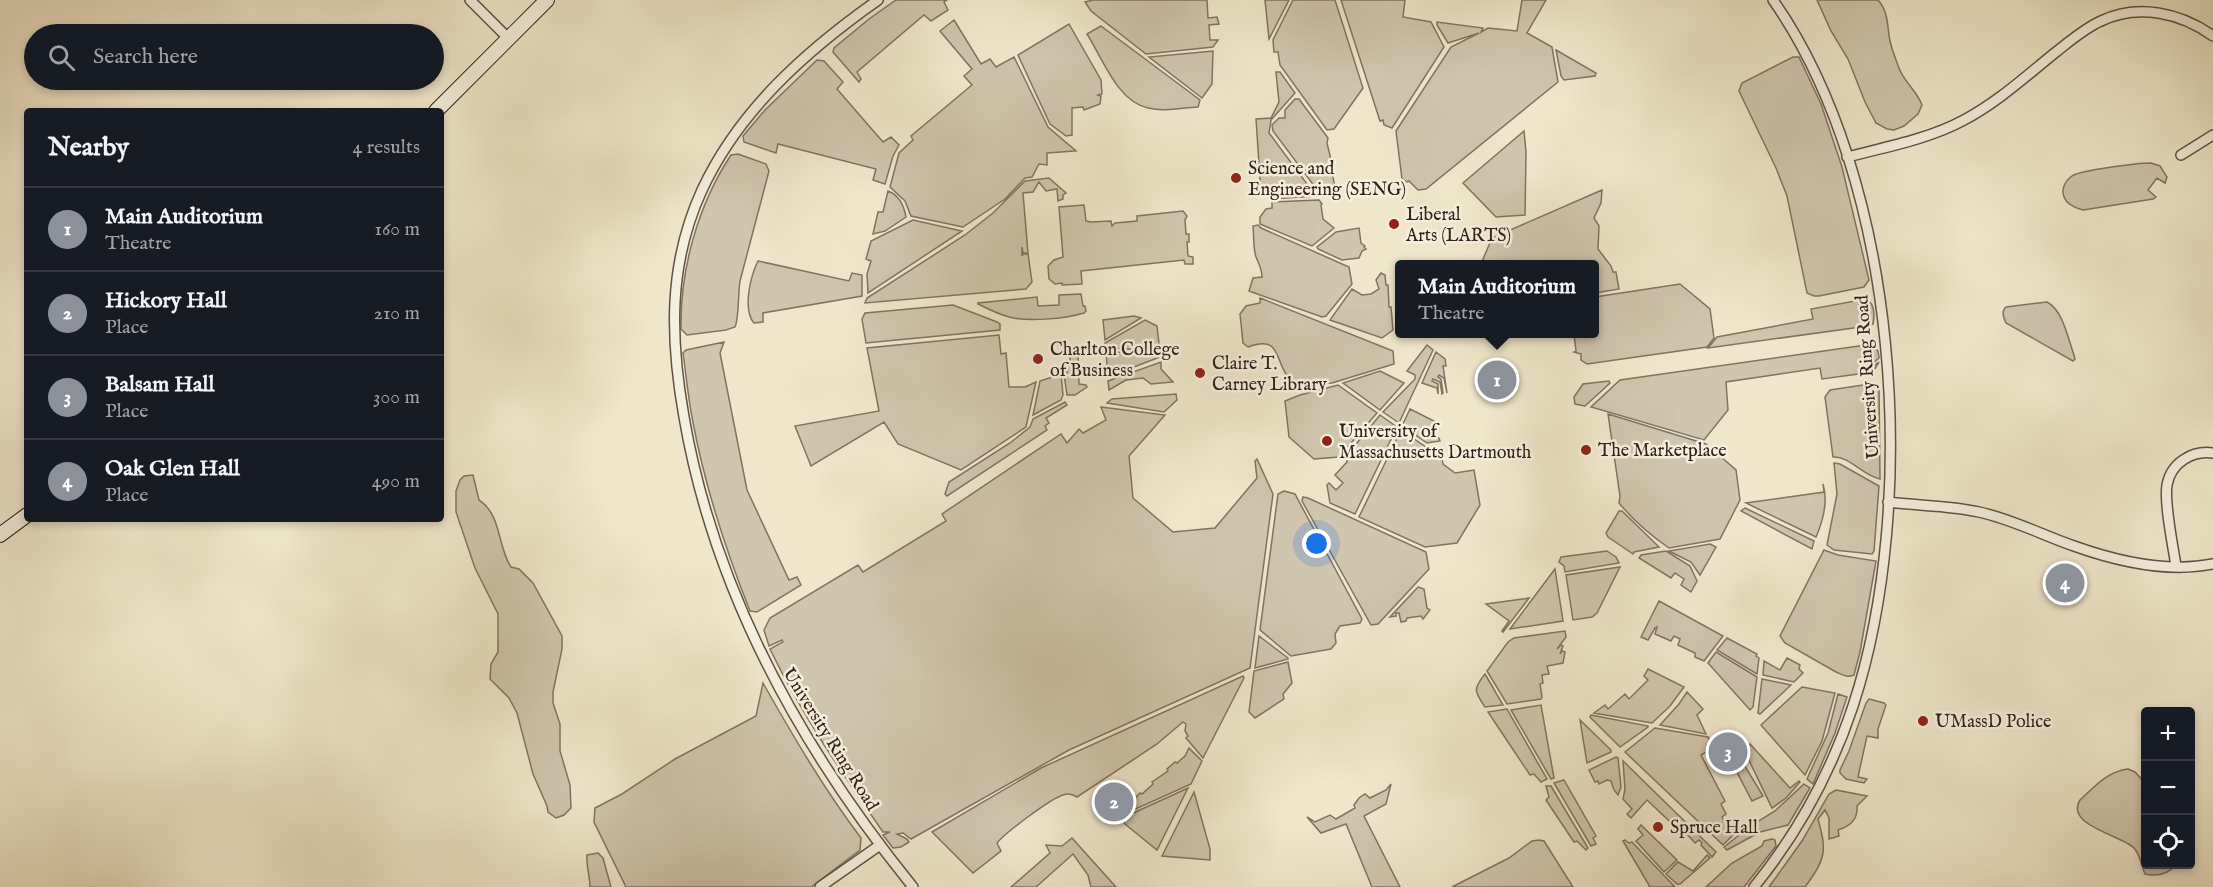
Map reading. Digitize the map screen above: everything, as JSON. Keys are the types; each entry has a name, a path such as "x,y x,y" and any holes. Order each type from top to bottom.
{"main road":[{"path":"439,108 548,0"},
{"path":"0,535 24,517"}],"street":[{"path":"470,0 508,38"},
{"name":"University Ring Road","path":"878,0 842,27 782,80 747,116 723,151 701,192 687,231 675,285 673,331 680,392 694,469 729,582 761,655 799,725 880,845 913,887"},
{"name":"University Ring Road","path":"1754,887 1787,843 1815,796 1834,757 1850,714 1864,665 1877,600 1888,502 1890,419 1880,300 1863,213 1847,157 1816,73 1802,45 1773,0"},
{"path":"1847,157 1928,135 1963,121 1993,102 2087,29 2111,17 2145,12 2165,14 2198,25 2213,36"},
{"path":"2181,155 2213,135"},
{"path":"2176,566 2167,492 2169,478 2177,466 2188,457 2213,453"},
{"path":"1888,502 1979,512 2103,555 2138,563 2176,566 2213,564"},
{"path":"820,887 880,845"}],"shaded area":[{"path":"896,0 947,0 944,2 948,10 931,21 924,15 857,72 861,79 859,82 833,52 834,48"},
{"path":"1093,0 1207,0 1208,18 1217,17 1219,24 1209,25 1210,40 1218,40 1213,47 1146,54 1091,11 1085,2"},
{"path":"1265,0 1289,0 1269,39"},
{"path":"1293,0 1335,0 1363,88 1334,129 1327,130 1280,65 1278,52 1274,52 1273,40"},
{"path":"1341,0 1405,0 1403,17 1431,22 1444,47 1392,128 1384,125 1383,120 1380,121"},
{"path":"1522,0 1546,0 1527,33 1552,47 1558,82 1426,189 1418,190 1409,181 1402,179 1396,131 1451,47 1479,33 1448,43 1437,22 1483,28 1481,32 1488,28 1517,31"},
{"path":"1817,0 1878,0 1882,5 1899,68 1922,105 1918,114 1904,126 1894,130 1876,123 1848,59 1831,31"},
{"path":"954,20 981,64 990,59 996,67 1014,57 1048,127 1076,151 1047,153 1047,165 1039,164 1032,177 1025,178 1005,199 963,227 911,216 905,201 890,187 899,153 913,140 911,136 972,85 964,76 972,69 940,31"},
{"path":"1069,24 1101,80 1102,94 1098,95 1101,96 1100,104 1084,110 1083,107 1072,108 1072,135 1066,136 1050,124 1018,55"},
{"path":"1101,26 1200,100 1198,107 1154,109 1137,104 1128,97 1112,78 1087,34"},
{"path":"1556,50 1596,73 1595,76 1564,80 1561,76"},
{"path":"1213,51 1212,84 1202,98 1149,57"},
{"path":"1793,57 1799,57 1821,104 1842,167 1869,280 1864,287 1819,296 1807,293 1787,196 1739,91 1742,83"},
{"path":"817,60 824,61 843,82 837,89 883,142 891,137 899,145 893,156 885,184 873,180 876,169 778,144 776,153 744,142 743,136 765,110"},
{"path":"1276,72 1280,72 1295,93 1271,120 1269,133 1316,196 1271,199 1270,193 1261,194 1256,119 1271,118 1279,102"},
{"path":"1295,99 1299,99 1328,138 1332,164 1330,165 1335,186 1330,194 1321,195 1273,131 1272,125 1279,118 1285,118 1285,110"},
{"path":"1524,131 1525,215 1496,217 1463,183"},
{"path":"738,154 766,164 769,171 740,281 735,327 687,335 681,329 682,306 693,238 719,174 731,155"},
{"path":"2151,163 2160,166 2167,177 2165,183 2157,178 2148,190 2156,197 2153,199 2083,210 2072,206 2064,197 2063,188 2072,176 2077,174 2110,167"},
{"path":"1049,178 1066,193 1063,199 1058,201 1057,189 1046,191 1039,182 1033,192 1023,193 1028,253 1023,253 1022,247 1022,256 1028,254 1032,282 1026,289 865,303 867,298 965,235 993,213 1025,181"},
{"path":"1602,190 1601,203 1594,218 1599,226 1598,249 1613,272 1616,272 1619,289 1599,292 1599,260 1483,260 1492,238"},
{"path":"888,191 900,201 906,217 885,231 873,234 878,212 883,212"},
{"path":"1319,200 1322,204 1323,219 1334,228 1312,246 1260,224 1260,217 1266,209 1272,208 1272,202"},
{"path":"1084,205 1086,221 1111,221 1112,226 1115,223 1137,221 1137,216 1183,211 1187,216 1186,234 1189,234 1188,256 1193,257 1193,264 1185,264 1184,260 1081,271 1082,284 1055,284 1049,279 1048,266 1054,260 1063,257 1059,207"},
{"path":"913,220 962,231 868,293 867,274 871,261 866,259 871,241"},
{"path":"1258,225 1349,267 1352,284 1326,316 1322,317 1249,291 1253,278 1262,277 1254,246 1253,226"},
{"path":"1359,228 1361,243 1366,249 1362,251 1359,258 1342,260 1317,247 1336,232"},
{"path":"758,261 849,281 852,273 862,275 862,296 763,313 763,322 754,323 750,317 748,301 750,283"},
{"path":"1381,273 1385,275 1386,285 1388,285 1393,330 1382,338 1330,320 1352,289 1362,295 1371,294 1379,289 1376,280"},
{"path":"1680,284 1710,309 1714,338 1707,347 1587,364 1581,360 1581,354 1574,352 1576,351 1574,338 1599,338 1599,296"},
{"path":"1081,294 1086,311 1084,313 1036,320 1009,317 978,304 1037,297 1038,306 1059,305 1059,295"},
{"path":"1260,298 1393,351 1394,364 1332,383 1297,385 1286,374 1271,346 1258,344 1248,347 1243,343 1240,314 1246,306 1260,303"},
{"path":"1866,299 1873,306 1874,313 1873,324 1868,326 1708,348 1717,337 1813,319 1811,309"},
{"path":"2047,302 2053,306 2061,318 2074,355 2073,361 2005,321 2003,313 2006,307"},
{"path":"953,305 997,322 1000,324 1000,330 866,343 862,319 865,313"},
{"path":"1134,316 1141,318 1105,340 1103,320"},
{"path":"1145,320 1157,326 1160,352 1105,347 1105,343"},
{"path":"999,335 1001,354 1006,353 1009,387 1025,387 1036,382 1026,427 961,470 898,444 884,422 811,466 795,426 879,411 867,348"},
{"path":"724,342 720,353 747,490 789,580 797,577 801,585 757,612 750,611 732,564 709,491 692,417 683,353 686,350"},
{"path":"1427,345 1433,350 1399,423 1383,412 1415,379 1415,375 1407,371"},
{"path":"1871,345 1878,351 1879,358 1871,365 1872,367 1879,362 1873,372 1822,379 1820,368 1726,382 1728,410 1704,440 1591,407 1620,380"},
{"path":"1106,351 1160,356 1160,357 1108,377"},
{"path":"1436,352 1445,359 1446,366 1443,366 1447,393 1444,378 1439,375 1442,394 1440,382 1433,379 1432,381 1438,384 1438,394 1437,388 1422,383"},
{"path":"1070,353 1078,353 1079,384 1087,387 1075,395 1067,395 1064,374 1067,373 1066,365 1070,364"},
{"path":"1161,362 1161,369 1173,382 1151,384 1143,378 1126,380 1109,390 1108,381"},
{"path":"1380,371 1404,383 1380,410 1343,383"},
{"path":"1061,374 1063,395 1061,400 1033,415 1040,381"},
{"path":"1609,381 1610,383 1585,406 1575,404 1574,397 1583,384"},
{"path":"1870,384 1879,386 1880,479 1845,460 1833,457 1825,397 1830,390"},
{"path":"1338,385 1377,413 1339,457 1314,459 1289,437 1285,401"},
{"path":"1176,394 1177,400 1164,412 1107,403 1112,399"},
{"path":"1065,402 1067,405 1046,418 1049,423 1045,426 1047,430 947,496 945,494 949,482 1010,443 1030,427 1033,419"},
{"path":"1101,407 1165,415 1129,456 1133,498 1173,532 1215,528 1257,478 1255,461 1257,459 1273,494 1250,668 1069,750 911,839 903,833 897,834 909,842 901,847 893,848 883,835 890,832 883,832 852,788 782,673 770,649 783,642 782,640 769,646 764,630 770,618 858,565 863,572 946,521 942,514 1061,434 1067,443 1079,429 1083,433 1106,420"},
{"path":"1410,409 1436,422 1435,436 1440,441 1427,443 1402,426"},
{"path":"1608,414 1706,444 1736,470 1740,500 1720,539 1669,548 1625,510 1619,503 1620,496"},
{"path":"1380,415 1397,427 1355,514 1330,503 1327,485 1329,483 1336,490 1343,483 1335,475 1347,462 1347,455"},
{"path":"1401,430 1442,458 1443,464 1455,473 1474,470 1480,505 1457,543 1425,547 1359,517"},
{"path":"1834,463 1840,464 1879,486 1872,554 1834,550 1827,545 1837,494"},
{"path":"473,475 479,500 486,506 496,522 503,550 511,567 519,569 533,583 562,636 553,703 560,724 560,751 570,785 571,808 564,815 556,818 548,812 533,774 517,713 509,698 490,679 491,664 498,652 498,614 475,568 456,512 456,491 460,480 464,476"},
{"path":"1823,484 1825,497 1824,511 1816,537 1746,503 1824,492"},
{"path":"1284,491 1295,494 1362,619 1360,623 1340,626 1335,634 1336,643 1331,649 1291,656 1260,630 1278,494"},
{"path":"1303,497 1426,552 1429,569 1378,624 1371,625 1302,501"},
{"path":"1745,508 1814,541 1812,549 1741,511"},
{"path":"1619,511 1622,511 1659,547 1633,554 1608,537 1606,533"},
{"path":"1710,544 1716,547 1700,575 1691,562 1669,551"},
{"path":"1824,550 1838,555 1876,561 1860,652 1852,676 1836,672 1785,643 1780,636"},
{"path":"1607,551 1616,557 1619,563 1565,572 1564,566 1559,562 1561,557"},
{"path":"1666,551 1690,566 1697,581 1691,592 1681,585 1684,579 1675,573 1671,578 1639,558 1641,555"},
{"path":"1620,567 1597,613 1592,617 1573,620 1566,575"},
{"path":"1555,569 1563,621 1510,629"},
{"path":"1418,587 1424,589 1427,608 1430,610 1423,619 1421,616 1407,618 1406,621 1401,622 1399,613 1390,617"},
{"path":"1529,598 1503,632 1509,621 1486,604"},
{"path":"1659,601 1723,636 1704,661 1695,657 1695,653 1678,645 1680,639 1674,636 1671,641 1655,634 1657,627 1648,640 1641,637"},
{"path":"1565,631 1566,637 1557,649 1563,646 1560,654 1562,651 1565,652 1563,663 1547,666 1549,674 1542,675 1543,683 1540,684 1541,699 1507,704 1487,671 1508,642 1514,638"},
{"path":"1259,636 1288,658 1288,659 1255,668"},
{"path":"1727,638 1757,654 1759,658 1757,674 1717,650"},
{"path":"1716,652 1757,677 1753,707 1750,710 1708,663"},
{"path":"1787,658 1800,665 1799,669 1803,673 1794,682 1763,675 1764,661 1780,670"},
{"path":"1288,662 1292,683 1283,694 1284,699 1255,718 1249,712 1254,671"},
{"path":"1648,669 1684,687 1670,706 1652,723 1594,713 1605,705 1608,709 1625,694 1629,699 1648,680 1644,676"},
{"path":"1485,674 1503,705 1485,707 1479,697 1476,690"},
{"path":"1243,676 1203,758 1186,738 1188,736 1185,731 1186,724 1183,722 1157,744 1077,797 1070,794 1063,795 1028,817 997,843 1001,851 973,873 932,832 1041,768"},
{"path":"1762,679 1791,685 1760,714 1758,713"},
{"path":"763,683 809,762 861,838 860,850 811,887 626,887 594,822 595,808 622,794 675,759 756,716"},
{"path":"1802,687 1835,693 1822,741 1805,775 1761,725"},
{"path":"1687,692 1703,709 1697,715 1706,734 1660,725"},
{"path":"1838,694 1847,697 1835,733 1813,784 1807,779 1828,733"},
{"path":"1869,699 1886,705 1878,729 1878,738 1867,736 1858,777 1867,779 1864,783 1846,779 1840,770"},
{"path":"1541,705 1554,778 1551,779 1511,710"},
{"path":"1507,709 1547,779 1541,782 1534,774 1530,775 1488,712"},
{"path":"1591,715 1648,727 1620,747 1590,717"},
{"path":"1580,720 1611,750 1611,752 1587,763"},
{"path":"1655,728 1708,737 1712,745 1721,739 1722,743 1701,755 1725,801 1721,804 1726,814 1722,817 1724,821 1727,820 1734,834 1723,845 1625,752"},
{"path":"1750,744 1790,788 1800,782 1786,798 1772,808 1745,752 1746,747"},
{"path":"1189,748 1202,761 1191,784 1129,812 1127,807 1140,793 1142,794 1153,784 1152,782 1185,756"},
{"path":"1733,755 1735,760 1740,758 1763,796 1752,801 1729,757"},
{"path":"1618,758 1621,787 1618,795 1611,781 1607,780 1599,784 1598,781 1595,782 1589,770"},
{"path":"1623,761 1716,852 1712,857 1699,840 1695,843 1687,834 1685,836 1647,800 1631,818 1627,814 1632,809 1623,799 1625,789"},
{"path":"2128,769 2135,772 2141,779 2141,860 2134,848 2087,823 2077,809 2080,800 2102,780 2121,770"},
{"path":"1564,780 1596,836 1593,838 1596,844 1591,846 1554,783"},
{"path":"1391,784 1386,804 1364,816 1400,887 1372,887 1346,824 1321,833 1307,817 1315,822 1330,815 1336,819 1355,808 1354,805 1359,798 1365,794 1370,798 1386,790"},
{"path":"1804,784 1810,788 1788,825 1760,832 1727,850 1724,847 1752,825 1775,811"},
{"path":"1546,786 1551,786 1588,848 1586,850 1577,841 1574,842 1546,800 1549,797"},
{"path":"1188,788 1157,850 1125,824 1123,820 1129,815"},
{"path":"1836,790 1867,796 1857,806 1855,819 1846,827 1838,830 1839,836 1829,839 1829,818 1825,810 1818,819 1823,839 1823,854 1817,869 1805,887 1769,887 1802,841 1829,794"},
{"path":"1194,792 1210,849 1210,860 1162,856"},
{"path":"1641,825 1677,860 1664,872 1636,841 1643,835 1638,829"},
{"path":"1072,838 1116,887 1091,887 1088,875 1073,854 1036,887 1011,887 1050,853 1046,845 1062,846"},
{"path":"1775,840 1776,846 1744,887 1706,887 1732,863 1762,846 1764,841"},
{"path":"1532,841 1544,841 1573,887 1452,887 1509,858"},
{"path":"1623,841 1632,842 1675,887 1650,887"},
{"path":"598,853 603,858 611,887 590,887 587,855"},
{"path":"1707,855 1710,858 1680,884 1666,874 1678,862 1693,871"},
{"path":"2144,869 2172,869 2162,874 2145,874"}],"place":[{"name":"Science and Engineering (SENG)","path":"1236,178"},
{"name":"Liberal Arts (LARTS)","path":"1394,224"},
{"name":"Charlton College of Business","path":"1038,359"},
{"name":"Claire T. Carney Library","path":"1200,373"},
{"name":"Main Auditorium","path":"1497,380"},
{"name":"University of Massachusetts Dartmouth","path":"1327,441"},
{"name":"The Marketplace","path":"1586,450"},
{"name":"Oak Glen Hall","path":"2065,583"},
{"name":"UMassD Police","path":"1923,721"},
{"name":"Balsam Hall","path":"1728,752"},
{"name":"Hickory Hall","path":"1114,802"},
{"name":"Spruce Hall","path":"1658,827"}]}
